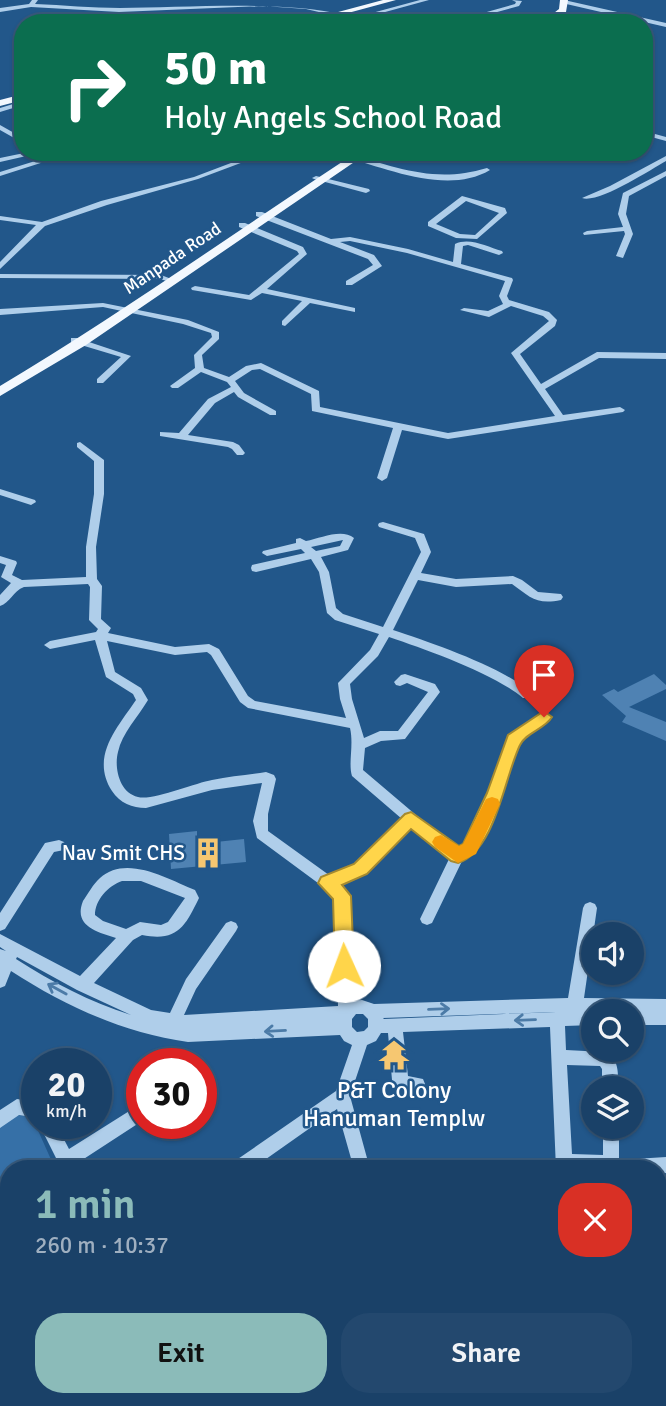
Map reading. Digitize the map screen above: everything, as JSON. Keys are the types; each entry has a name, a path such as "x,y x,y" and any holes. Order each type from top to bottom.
{"main road":[{"path":"354,14 391,0"},
{"path":"357,14 402,0"},
{"name":"Manpada Road","path":"0,386 78,341 165,279 346,161"},
{"name":"Manpada Road","path":"0,393 21,376"}],"street":[{"path":"174,0 187,6"},
{"path":"278,5 284,0"},
{"path":"363,14 426,0"},
{"path":"486,14 517,5 519,1 515,0"},
{"path":"567,1 622,14"},
{"path":"0,10 33,3 108,10 278,5 318,14"},
{"path":"586,198 613,188 666,158"},
{"path":"0,174 43,161"},
{"path":"0,218 42,224 104,203 196,178 242,161"},
{"path":"376,161 417,173 459,178 487,170"},
{"path":"620,256 629,234 622,214 626,195 666,173"},
{"path":"319,179 366,191"},
{"path":"465,198 502,210 503,213 477,237 467,238 430,224 445,211 465,198"},
{"path":"263,215 371,257 378,266 349,283"},
{"path":"0,267 42,224"},
{"path":"195,288 248,299 302,257 303,252 245,226"},
{"path":"587,233 626,229"},
{"path":"361,242 373,235"},
{"path":"332,241 350,239 457,264 509,280 503,300 546,314 553,320 552,324 515,354 561,418"},
{"path":"457,264 459,244 468,243 499,253"},
{"path":"0,276 165,279"},
{"path":"262,290 352,310"},
{"path":"285,323 307,301"},
{"path":"0,312 97,304 185,322 215,332 216,337 198,355 200,369"},
{"path":"464,310 489,314 509,304"},
{"path":"78,341 127,356 100,381"},
{"path":"541,388 597,355 666,356"},
{"path":"181,437 208,403 249,368 261,366 316,393 315,409 448,436 620,410"},
{"path":"200,369 233,384 241,395 273,413"},
{"path":"175,386 200,369"},
{"path":"382,478 398,427"},
{"path":"163,434 230,444 240,453"},
{"path":"192,452 204,439"},
{"path":"80,445 99,460 99,494 91,547 91,580 96,586 95,620 105,628 100,635 110,674 137,691 142,700 111,752 114,783 125,800 138,804 212,785 266,777 269,779 259,825 262,834 342,896 345,1020 351,1036 362,1038 372,1034 374,1018"},
{"path":"0,492 31,502"},
{"path":"383,525 420,536 426,552 374,653 344,683 344,698 360,745 356,758 357,772 458,855"},
{"path":"256,568 344,548 349,538 345,536 302,543 267,553"},
{"path":"302,543 314,555 324,572 331,610 340,617 426,646 514,684 527,695"},
{"path":"0,559 12,563 6,577 18,582 0,602"},
{"path":"416,576 456,583 513,580 519,582 529,593 557,597"},
{"path":"15,586 42,581 65,583 91,580"},
{"path":"50,645 100,635 175,651 209,648 215,652 244,699 252,705 352,724"},
{"path":"360,745 380,736 401,736 434,692 431,687 405,678 400,682"},
{"path":"426,919 458,855 469,849 481,830 513,739 544,717"},
{"path":"327,883 360,869 411,819"},
{"path":"0,925 50,847 59,846"},
{"path":"82,985 128,936 140,928 157,932 170,931 176,926 192,898 190,894 142,875 121,875 106,881 88,905 88,918 98,926 128,936"},
{"path":"564,1160 559,1057 590,908"},
{"path":"174,1021 191,984 231,927"},
{"path":"0,940 7,955 72,997 142,1028 169,1034 345,1020 361,1007 374,1018 395,1025 666,1006"},
{"path":"7,955 82,985 150,1017 174,1021 345,1020"},
{"path":"0,981 7,955"},
{"path":"374,1018 567,1012 581,1015"},
{"path":"644,1018 666,1018"},
{"path":"395,1025 400,1080 406,1085 417,1084"},
{"path":"360,1160 342,1096 362,1038"},
{"path":"559,1057 604,1059 610,1067 610,1076"},
{"path":"251,1160 342,1096"},
{"path":"0,1120 17,1107 21,1108"},
{"path":"73,1160 126,1122"},
{"path":"53,1139 60,1160"},
{"path":"611,1139 611,1160"}],"shaded area":[{"path":"17,1115 21,1116 21,1139 42,1139 51,1160 0,1160 0,1127"}],"building":[{"path":"654,674 666,685 666,689 629,707 666,722 666,741 622,722 626,716 602,695 614,689 618,692"},
{"name":"Nav Smit CHS","path":"197,831 197,844 244,839 246,862 171,869 169,834"}],"slow traffic":[{"path":"441,842 458,855 469,849 492,804"}],"place":[{"name":"Nav Smit CHS","path":"208,853"},
{"name":"P&T Colony Hanuman Templw","path":"394,1055"}],"route":[{"path":"344,966 342,896 327,883 360,869 411,819 458,855 469,849 481,830 496,793 513,739 544,717"}]}
